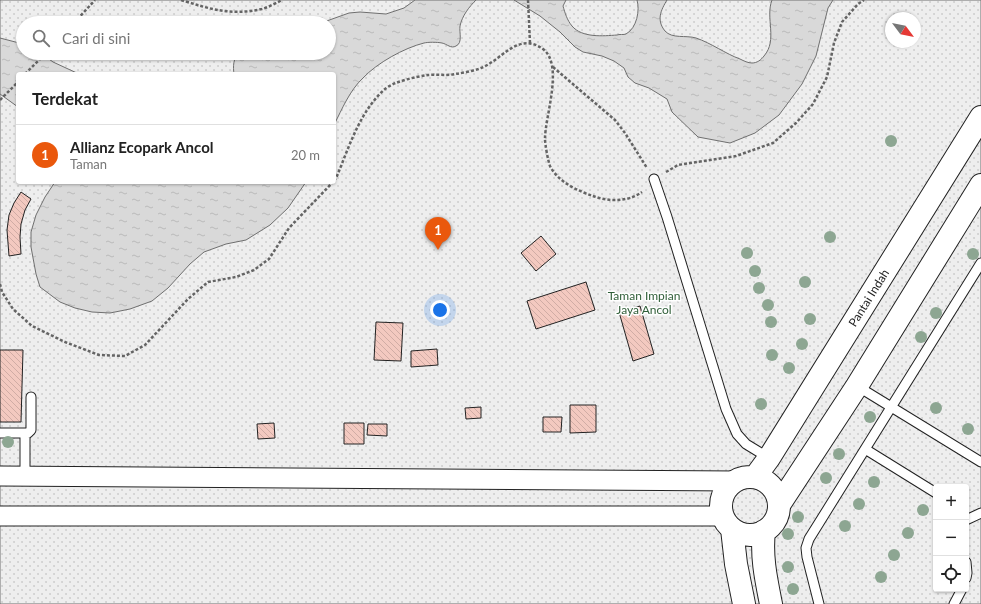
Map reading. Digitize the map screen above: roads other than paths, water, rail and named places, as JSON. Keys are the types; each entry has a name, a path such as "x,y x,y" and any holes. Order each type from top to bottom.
{"street":[{"name":"Pantai Indah","path":"745,479 769,458 981,117"},
{"path":"0,516 727,522 742,534 753,535 764,531 772,524 777,515 779,505 857,386 981,185"},
{"path":"0,476 745,479 764,480 772,487 777,496 779,505"},
{"path":"744,604 727,522 721,503 726,490 745,479"},
{"path":"764,531 762,548 771,604"}],"lane":[{"path":"654,179 726,409 737,434 746,444 769,458"},
{"path":"819,604 806,548 809,540 981,263"},
{"path":"857,386 981,462"},
{"path":"0,433 25,434 31,430 31,397"},
{"path":"25,434 25,476"},
{"path":"865,449 933,491"},
{"path":"969,519 981,513"},
{"path":"954,604 960,592"}],"water":[{"path":"415,0 476,0 462,19 460,26 460,40 458,45 452,47 440,43 424,43 408,48 391,57 369,72 358,83 336,121 336,72 234,72 235,60 336,60 336,18 349,13 360,12 386,14 404,8"},
{"path":"514,0 566,0 563,6 567,19 572,26 581,33 599,36 625,34 630,31 633,28 638,14 637,0 667,0 660,15 662,27 665,31 675,36 696,38 746,62 752,63 760,60 768,50 771,36 770,7 772,0 833,0 828,8 816,56 802,84 779,115 755,133 730,143 698,137 672,112 667,99 649,88 635,83 628,77 624,68 614,61 602,56 583,52 575,47 560,32 540,16"},
{"path":"0,38 16,42 16,60 50,60 75,72 16,72 16,106 0,94"},
{"path":"54,184 305,184 288,208 270,225 246,240 226,244 204,252 190,264 168,288 152,301 130,309 110,313 92,312 75,308 60,302 40,287 31,247 31,232 36,215"}],"place":[{"name":"Allianz Ecopark Ancol","path":"438,250"}],"park label":[{"name":"Taman Impian Jaya Ancol","path":"644,303"}]}
